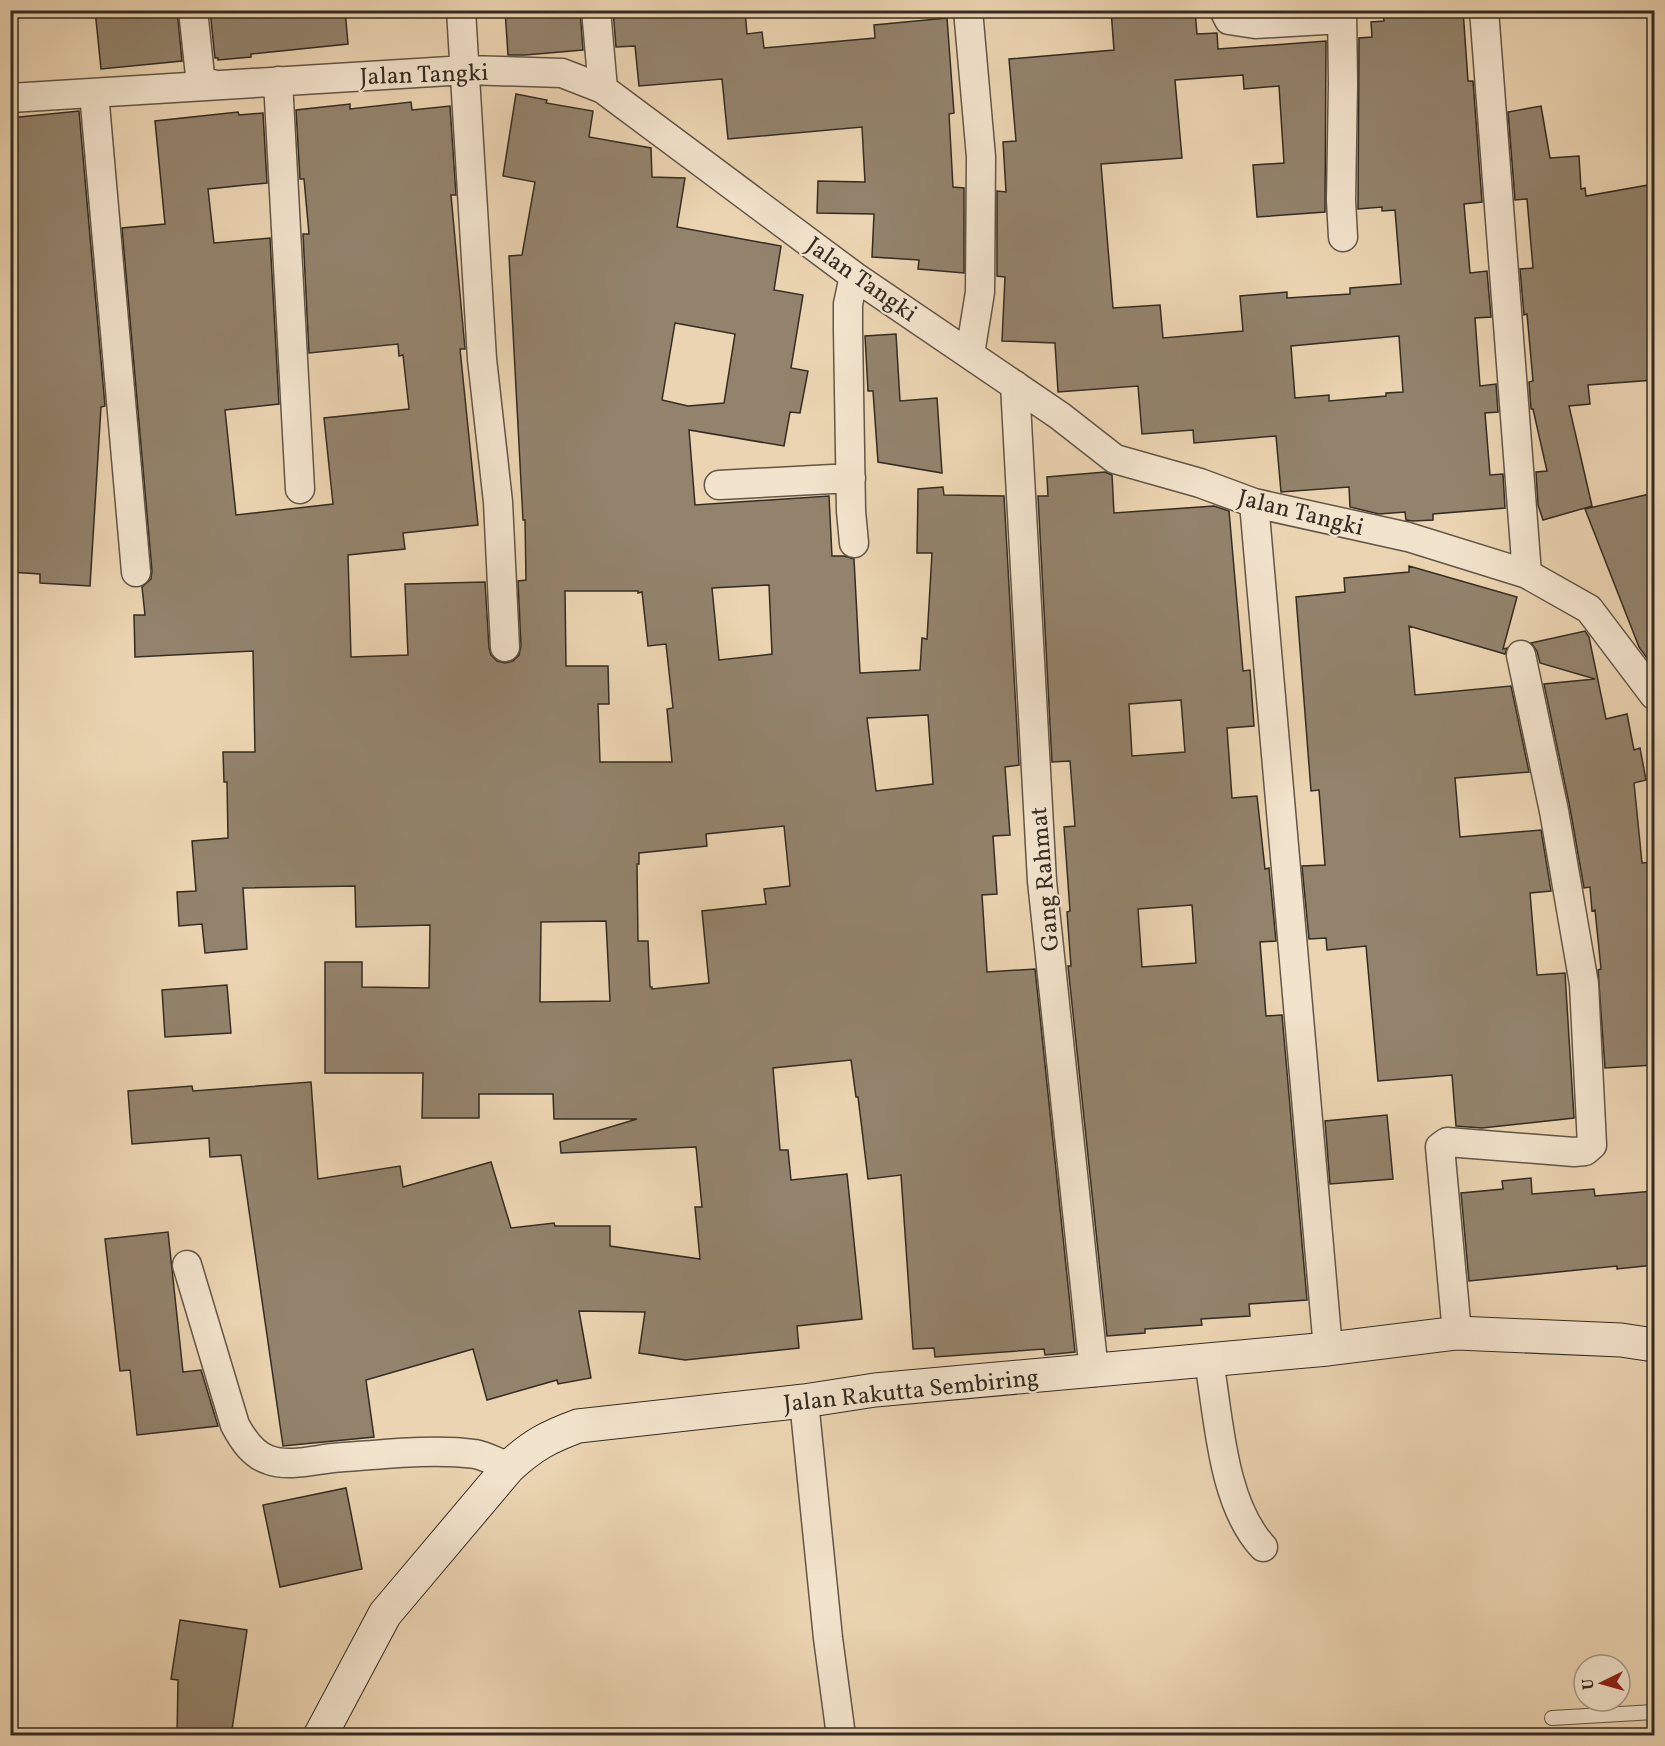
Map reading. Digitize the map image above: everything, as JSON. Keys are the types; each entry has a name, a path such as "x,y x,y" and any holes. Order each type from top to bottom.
{"main road":[{"name":"Jalan Rakutta Sembiring","path":"320,1736 385,1614 509,1467 529,1448 553,1435 578,1426 804,1401 876,1390 1209,1361 1457,1334 1621,1340 1654,1346"}],"street":[{"path":"193,10 201,85 212,84"},
{"path":"461,10 482,359 498,502 505,647"},
{"path":"596,10 603,89"},
{"path":"968,10 981,157 980,292 970,354"},
{"path":"1224,10 1229,20 1255,24 1342,15 1341,200 1343,237"},
{"path":"1484,10 1527,574"},
{"name":"Jalan Tangki","path":"10,98 466,70 562,73 603,89 854,276 1016,385 1115,459 1200,483 1254,503 1408,537 1527,574 1589,609 1654,695"},
{"path":"278,81 300,489"},
{"path":"94,93 136,572"},
{"path":"854,276 848,304 854,543"},
{"name":"Gang Rahmat","path":"1016,385 1042,881 1094,1372"},
{"path":"719,485 851,478"},
{"path":"1254,503 1328,1349"},
{"path":"1457,1334 1440,1147 1447,1142 1575,1152 1585,1151 1592,1145 1584,984 1554,811 1521,655"},
{"path":"187,1264 234,1425 243,1440 254,1451 270,1460 289,1462 445,1452 477,1454 509,1467"},
{"path":"1209,1361 1224,1452 1232,1484 1241,1515 1252,1536 1263,1547"},
{"path":"804,1401 828,1638 841,1736"}],"lane":[{"path":"1552,1718 1654,1712"}],"building":[{"path":"95,10 177,10 182,61 101,69"},
{"path":"210,10 345,10 348,44 251,54 251,57 218,60 215,58"},
{"path":"505,10 580,10 583,50 508,55"},
{"path":"613,10 745,10 747,34 762,32 764,48 875,38 874,25 947,18 954,113 949,114 953,187 964,188 964,273 918,269 919,260 872,257 874,214 817,213 818,181 865,182 862,127 728,139 722,79 639,86 635,46 616,47"},
{"path":"1111,10 1195,10 1197,34 1217,33 1218,49 1326,41 1325,212 1257,217 1253,165 1284,163 1279,86 1244,89 1243,75 1175,80 1182,158 1101,164 1113,308 1160,305 1163,338 1243,331 1240,296 1287,292 1287,298 1350,294 1350,288 1401,284 1395,210 1382,211 1382,207 1358,209 1359,38 1372,37 1371,22 1384,21 1383,10 1463,10 1468,81 1473,81 1482,202 1464,204 1470,273 1487,271 1491,317 1475,318 1480,386 1496,384 1498,412 1485,413 1490,475 1503,474 1505,508 1433,514 1433,520 1413,521 1406,520 1405,512 1379,514 1350,507 1349,487 1281,492 1276,436 1194,443 1193,430 1142,434 1138,386 1058,392 1055,343 1002,341 1005,277 997,276 997,191 1006,192 1003,142 1016,141 1009,59 1114,50","holes":["1399,336 1403,392 1386,393 1386,396 1329,401 1329,395 1295,398 1291,346"]},
{"path":"516,94 547,100 546,103 593,111 589,137 651,148 652,177 685,178 677,227 781,246 774,290 803,295 791,368 808,371 800,413 790,412 784,446 689,430 695,505 829,496 832,556 854,559 860,673 920,670 922,638 927,639 932,553 917,553 918,489 943,487 944,495 1004,496 1019,765 1005,767 1010,835 993,836 997,894 982,895 987,972 1035,969 1075,1352 1045,1355 1044,1349 935,1357 934,1348 913,1349 901,1175 868,1179 851,1060 773,1068 780,1150 788,1150 791,1180 847,1174 862,1319 797,1326 799,1348 685,1360 639,1353 645,1312 579,1311 591,1378 558,1384 557,1380 487,1400 473,1349 366,1380 374,1437 283,1446 241,1155 210,1157 209,1138 132,1144 128,1091 192,1086 193,1091 311,1082 318,1179 400,1166 403,1187 491,1162 511,1228 554,1223 555,1226 610,1226 610,1246 700,1259 695,1207 702,1207 696,1147 561,1153 560,1142 637,1119 554,1119 553,1094 479,1094 479,1118 422,1118 423,1073 325,1073 325,962 362,962 362,987 429,988 430,925 356,927 355,886 243,888 247,949 205,953 202,924 179,926 177,892 196,891 192,841 228,838 227,782 224,782 223,752 255,752 253,651 135,657 134,615 145,615 142,587 151,579 152,571 122,228 165,224 155,121 238,112 239,115 263,113 267,183 208,189 214,243 270,238 279,404 225,410 236,515 333,504 324,418 409,409 403,355 399,356 398,344 309,353 303,234 309,234 304,179 300,179 296,110 350,104 350,109 411,102 412,110 450,106 456,195 451,195 465,349 460,349 478,525 403,533 405,549 348,555 351,657 408,655 405,584 485,582 491,655 497,661 505,663 513,661 519,655 521,646 518,581 526,580 525,520 523,520 509,256 522,255 535,182 503,176","holes":["675,323 735,334 724,403 688,406 662,400","769,585 772,654 719,660 712,588","565,591 642,592 648,646 666,644 673,708 667,709 672,762 600,762 598,704 609,704 608,666 566,666","928,715 933,784 876,791 867,718","784,826 790,886 764,889 766,904 702,911 709,983 652,989 650,987 648,941 638,941 637,864 639,864 639,853 707,846 706,834","606,921 610,1001 540,1002 541,922"]},
{"path":"1541,106 1550,158 1579,156 1581,189 1585,188 1586,196 1654,184 1654,380 1588,385 1590,404 1569,406 1592,506 1543,520 1538,505 1536,472 1547,471 1533,409 1531,409 1529,382 1533,381 1520,269 1533,268 1527,199 1515,200 1508,112"},
{"path":"79,111 105,406 101,407 90,586 40,583 40,574 10,572 10,118"},
{"path":"896,334 900,401 937,398 942,473 878,462 873,391 868,391 865,336"},
{"path":"1105,472 1112,475 1114,513 1214,506 1229,511 1243,671 1250,670 1254,726 1227,728 1232,798 1257,796 1265,869 1269,868 1276,941 1260,942 1266,1016 1282,1015 1307,1300 1249,1304 1250,1316 1201,1319 1202,1325 1145,1329 1145,1333 1107,1336 1068,966 1071,966 1067,912 1070,911 1064,827 1075,826 1070,761 1052,762 1038,496 1048,496 1047,477","holes":["1181,700 1185,752 1132,756 1129,704","1192,905 1196,963 1142,967 1138,909"]},
{"path":"1654,493 1654,668 1639,647 1585,509"},
{"path":"1409,566 1517,597 1503,649 1507,648 1505,654 1409,626 1415,695 1511,686 1529,772 1455,778 1460,837 1541,830 1551,891 1530,893 1537,975 1565,973 1574,1118 1482,1128 1456,1126 1452,1075 1378,1081 1366,946 1327,950 1326,938 1309,939 1302,866 1325,865 1319,790 1311,791 1296,597 1345,592 1344,578 1409,572"},
{"path":"1585,631 1589,637 1606,719 1627,714 1634,750 1640,748 1646,780 1634,783 1642,863 1654,862 1654,1065 1605,1068 1598,970 1601,969 1595,910 1592,911 1590,887 1584,888 1544,684 1595,679 1540,663 1537,651 1531,643"},
{"path":"227,985 231,1033 165,1037 162,990"},
{"path":"1387,1115 1393,1179 1330,1184 1325,1121"},
{"path":"1531,1178 1532,1194 1594,1189 1595,1196 1654,1191 1654,1265 1617,1269 1617,1266 1469,1281 1461,1193 1503,1189 1502,1181"},
{"path":"168,1232 183,1372 201,1370 218,1426 137,1435 130,1370 120,1371 105,1239"},
{"path":"346,1488 362,1569 280,1587 263,1505"},
{"path":"180,1620 247,1630 231,1736 177,1736 178,1680 171,1679"}]}
